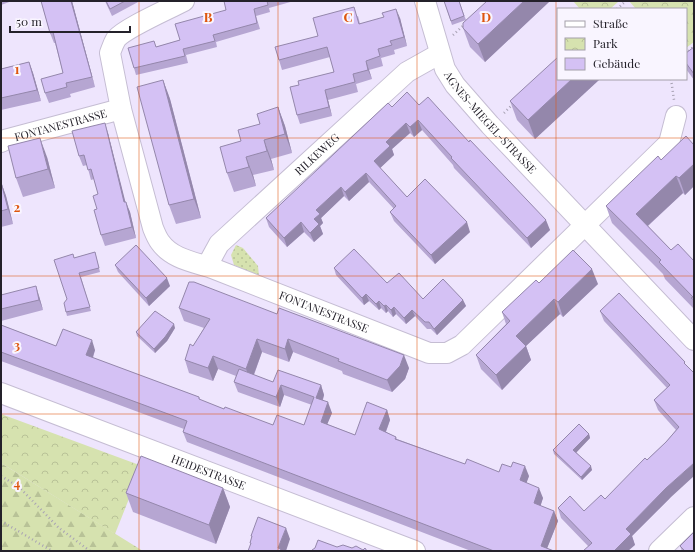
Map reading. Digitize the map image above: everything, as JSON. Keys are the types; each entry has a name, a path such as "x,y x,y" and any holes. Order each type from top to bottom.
{"street":[{"name":"FONTANESTRASSE","path":"184,1 126,31 117,38 112,45 110,53 121,109 153,228 164,247 180,258 207,266 429,353 447,353 462,345 585,226"},
{"name":"AGNES-MIEGEL-STRASSE","path":"425,1 444,69 455,85 490,126 694,340"},
{"name":"RILKEWEG","path":"207,266 219,244 401,77 439,52"},
{"name":"FONTANESTRASSE","path":"1,142 121,109"},
{"path":"585,226 669,143 676,116"},
{"name":"HEIDESTRASSE","path":"1,393 415,551"},
{"path":"659,551 694,517"}],"path":[{"path":"618,8 626,1"},
{"path":"439,52 467,22"},
{"path":"490,126 518,100"},
{"path":"1,476 19,487 60,528 90,551"},
{"path":"1,521 52,551"}],"green space":[{"path":"573,1 618,2 611,8 579,8"},
{"path":"629,1 694,1 694,42 687,47 687,8 635,8"},
{"path":"236,245 243,248 258,266 259,276 234,265 231,255"},
{"path":"1,414 142,466 115,534 1,463"},
{"path":"1,463 143,551 1,551"}],"building":[{"path":"41,1 71,1 92,77 66,83 67,87 45,93 41,79 63,73 53,32 50,33"},
{"path":"106,1 125,1 110,9"},
{"path":"224,1 267,1 268,5 254,9 257,23 213,35 215,41 183,49 185,56 134,68 128,48 154,41 156,47 180,40 175,24 226,10"},
{"path":"444,1 459,1 464,16 451,21"},
{"path":"487,1 524,1 478,44 463,28 463,23"},
{"path":"354,7 359,24 384,17 382,13 396,9 404,37 390,41 392,45 378,49 380,56 366,61 368,70 353,74 355,82 325,90 329,107 297,115 290,87 299,85 298,81 334,72 327,47 279,60 275,47 318,36 313,18"},
{"path":"694,47 694,74 687,64 687,52"},
{"path":"557,58 557,80 571,80 528,120 510,101"},
{"path":"29,62 37,90 1,98 1,69"},
{"path":"163,80 194,199 169,205 137,87"},
{"path":"407,92 419,105 428,97 469,142 470,140 546,220 527,238 451,158 452,157 418,120 410,127 406,123 386,142 390,146 374,161 407,197 425,179 467,222 431,255 390,212 396,206 366,173 345,192 341,187 316,210 320,214 314,219 319,224 310,233 301,222 284,238 266,218 388,103 392,107"},
{"path":"278,107 285,134 264,140 267,151 246,157 249,167 227,173 220,147 241,141 238,130 260,124 257,114"},
{"path":"105,123 124,202 126,202 132,227 101,235 94,210 97,209 93,196 98,194 91,169 88,170 84,155 79,156 72,131"},
{"path":"686,136 694,145 694,164 679,178 676,176 636,214 671,250 678,244 694,261 694,300 691,298 693,297 659,262 661,260 606,206 658,156 661,160"},
{"path":"40,138 48,169 16,178 8,146"},
{"path":"1,182 8,209 1,211"},
{"path":"136,245 167,278 146,298 115,265"},
{"path":"354,249 387,283 399,273 423,299 443,279 463,300 434,329 429,322 425,322 412,310 404,318 394,307 391,310 379,301 376,304 366,294 362,298 334,268"},
{"path":"573,250 592,269 558,302 554,299 516,336 526,346 496,375 476,355 510,321 502,312 536,280 539,283"},
{"path":"95,252 99,268 79,273 90,307 66,312 64,303 67,299 54,260 73,254 74,258"},
{"path":"189,282 194,282 277,314 279,308 404,355 400,366 387,380 288,339 285,349 257,339 246,369 213,356 208,368 185,360 190,344 193,346 210,319 179,308"},
{"path":"36,286 39,300 1,309 1,295"},
{"path":"619,293 694,373 694,463 666,488 626,529 631,534 614,551 583,551 592,543 558,508 570,496 584,511 601,495 605,499 645,458 647,460 666,442 679,427 654,400 670,385 600,311"},
{"path":"155,311 174,324 154,349 136,332"},
{"path":"1,325 56,346 63,329 92,340 86,355 199,397 199,399 224,409 225,407 273,425 277,415 304,425 314,397 281,385 276,397 234,382 239,369 273,382 278,370 321,385 316,398 328,402 321,422 355,435 367,402 387,410 379,429 396,437 395,439 465,464 467,459 499,472 502,464 511,467 513,462 525,466 520,480 539,488 534,503 554,511 541,546 554,551 494,551 183,432 187,421 1,352"},
{"path":"579,424 589,434 573,450 591,466 581,477 553,450"},
{"path":"141,456 223,488 209,525 126,493"},
{"path":"258,517 286,528 278,548 281,549 280,551 248,551 251,543 251,536"},
{"path":"694,532 694,551 685,551 680,546"},
{"path":"318,540 337,547 343,545 352,548 356,546 363,550 365,548 367,551 311,551 315,548"}]}
